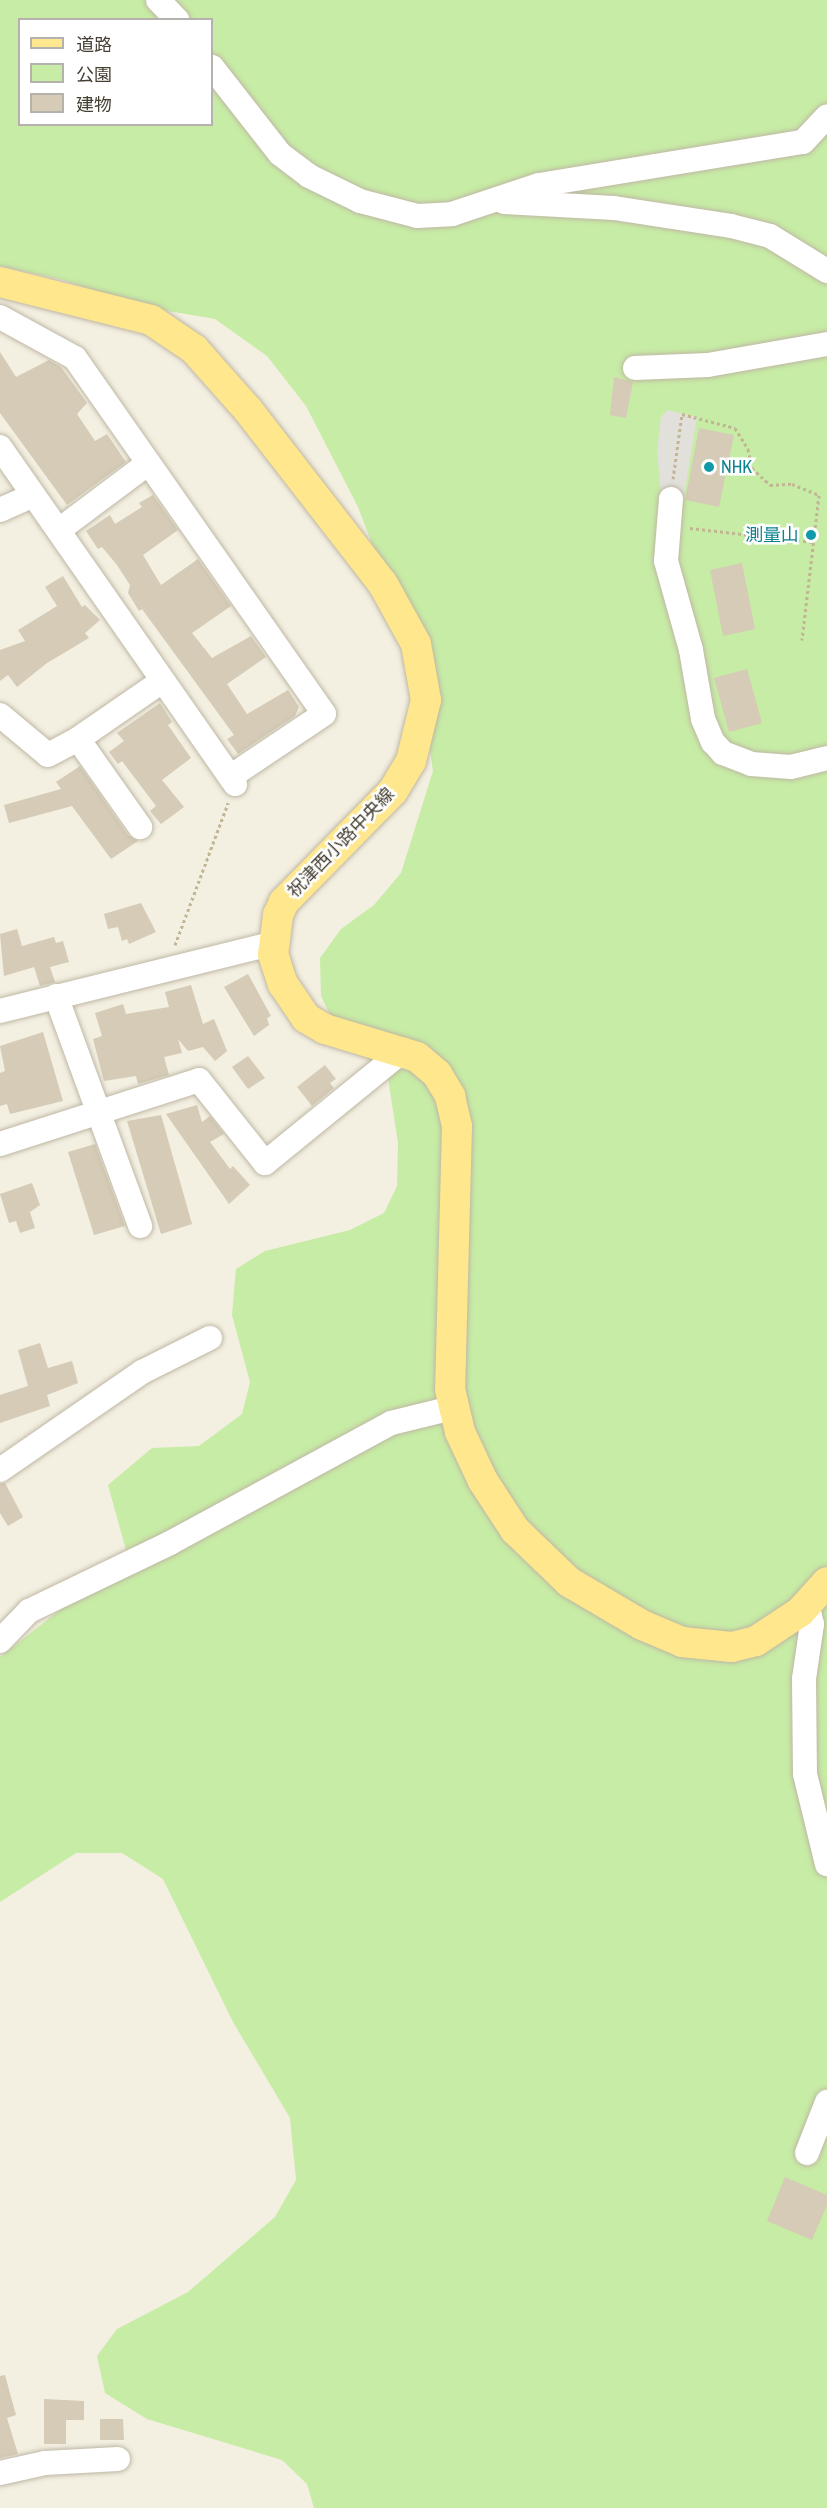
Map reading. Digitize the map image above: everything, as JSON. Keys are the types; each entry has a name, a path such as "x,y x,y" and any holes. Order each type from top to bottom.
{"main road":[{"name":"祝津西小路中央線","path":"0,282 151,320 194,349 248,410 383,585 416,644 426,700 411,761 393,791 284,902 274,943 275,966 293,1002 306,1018 325,1029 404,1050 437,1074 450,1096 457,1126 448,1365 452,1408 469,1455 515,1530 569,1582 606,1606 682,1642 732,1647 756,1641 778,1629 817,1593"}],"street":[{"path":"158,0 175,18"},
{"path":"213,68 280,154 333,189 382,209 417,216 452,214 539,185 803,142 827,116"},
{"path":"492,201 614,208 730,226 770,236 827,272"},
{"path":"0,317 75,358 146,465 324,714 233,781 0,447"},
{"path":"635,368 708,365 827,344"},
{"path":"59,530 146,465"},
{"path":"0,510 33,495"},
{"path":"671,499 672,526 666,561 691,650 704,719 713,742 723,753 751,764 791,767 827,758"},
{"path":"0,715 48,755 78,739 162,681"},
{"path":"78,739 140,826"},
{"path":"0,1011 274,943"},
{"path":"56,996 140,1226"},
{"path":"0,1144 199,1080 265,1163 404,1050"},
{"path":"2,1461 142,1372 210,1338"},
{"path":"0,1641 29,1611 170,1543 391,1423 452,1408"},
{"path":"817,1593 804,1679 805,1774 827,1864"},
{"path":"807,2153 827,2102"},
{"path":"0,2473 45,2463 118,2459"}],"path":[{"path":"671,499 682,414 735,429 748,449 752,468 770,485 792,484 819,495 802,640"},
{"path":"672,526 813,542"},
{"path":"166,970 233,781"}],"green space":[{"path":"0,0 827,0 827,2508 314,2508 307,2484 282,2460 147,2419 105,2393 97,2356 117,2329 188,2292 275,2217 296,2180 290,2118 233,2022 163,1879 122,1853 76,1853 0,1902 0,1657 88,1588 126,1550 108,1485 152,1448 199,1446 242,1414 250,1382 232,1315 236,1269 265,1251 350,1230 384,1213 397,1186 398,1143 388,1078 337,1029 321,996 320,958 341,929 374,905 401,873 433,771 422,696 401,620 358,507 306,406 267,356 215,319 139,306 63,280 0,266"}],"shaded area":[{"path":"667,410 697,417 683,502 661,495 657,450 661,417"}],"building":[{"path":"0,352 16,377 49,360 61,367 87,403 77,414 95,441 107,434 126,462 67,505 0,413"},
{"path":"614,377 633,382 626,418 610,415"},
{"name":"NHK","path":"699,428 734,435 719,507 685,500"},
{"path":"153,495 178,530 143,555 161,585 198,559 231,606 192,633 212,658 251,636 266,657 227,684 247,714 288,690 299,707 295,716 238,754 227,739 234,735 142,609 139,611 128,593 130,585 117,565 102,547 98,549 86,531 110,515 115,524 142,507 139,503"},
{"path":"742,563 755,629 723,636 710,570"},
{"path":"63,576 82,607 85,605 100,620 85,633 89,638 47,663 17,687 8,675 0,681 0,650 25,641 18,630 57,606 45,587"},
{"path":"747,669 762,723 729,732 714,678"},
{"path":"160,703 172,722 168,725 191,758 162,780 184,807 161,824 150,811 156,806 122,761 118,764 109,752 124,741 117,733"},
{"path":"80,766 128,835 138,841 111,859 72,806 9,823 4,805 61,789 56,782"},
{"path":"141,903 156,932 129,944 127,939 122,941 118,927 108,929 104,914"},
{"path":"17,929 22,946 54,937 56,943 63,941 69,962 50,967 55,982 40,986 34,967 4,976 0,934"},
{"path":"248,974 271,1016 267,1018 269,1025 254,1036 224,987"},
{"path":"191,985 203,1024 214,1019 227,1051 215,1061 203,1047 188,1051 178,1039 182,1053 164,1057 169,1075 138,1084 136,1076 104,1081 93,1039 102,1036 95,1013 123,1004 126,1014 169,1007 165,992"},
{"path":"43,1032 63,1101 10,1114 7,1104 0,1106 0,1073 5,1071 0,1046"},
{"path":"248,1056 265,1078 248,1089 232,1067"},
{"path":"325,1065 336,1079 330,1083 334,1088 312,1106 297,1087"},
{"path":"197,1105 202,1122 210,1116 224,1134 210,1142 230,1169 233,1166 250,1185 229,1204 166,1114"},
{"path":"161,1115 192,1224 161,1234 127,1121"},
{"path":"95,1144 125,1226 94,1235 68,1152"},
{"path":"32,1183 40,1205 30,1212 35,1228 20,1233 16,1221 9,1223 0,1194"},
{"path":"40,1343 48,1368 72,1361 78,1383 47,1395 50,1406 0,1423 0,1395 28,1386 18,1350"},
{"path":"5,1483 23,1517 8,1526 0,1513 0,1484"},
{"path":"785,2177 827,2195 827,2205 812,2240 767,2221"},
{"path":"5,2375 16,2415 7,2418 18,2454 0,2458 0,2376"},
{"path":"44,2399 84,2401 84,2420 66,2420 66,2444 44,2444"},
{"path":"100,2419 123,2419 124,2440 100,2440"}],"place":[{"name":"NHK","path":"709,467"},
{"name":"測量山","path":"811,535"}]}
